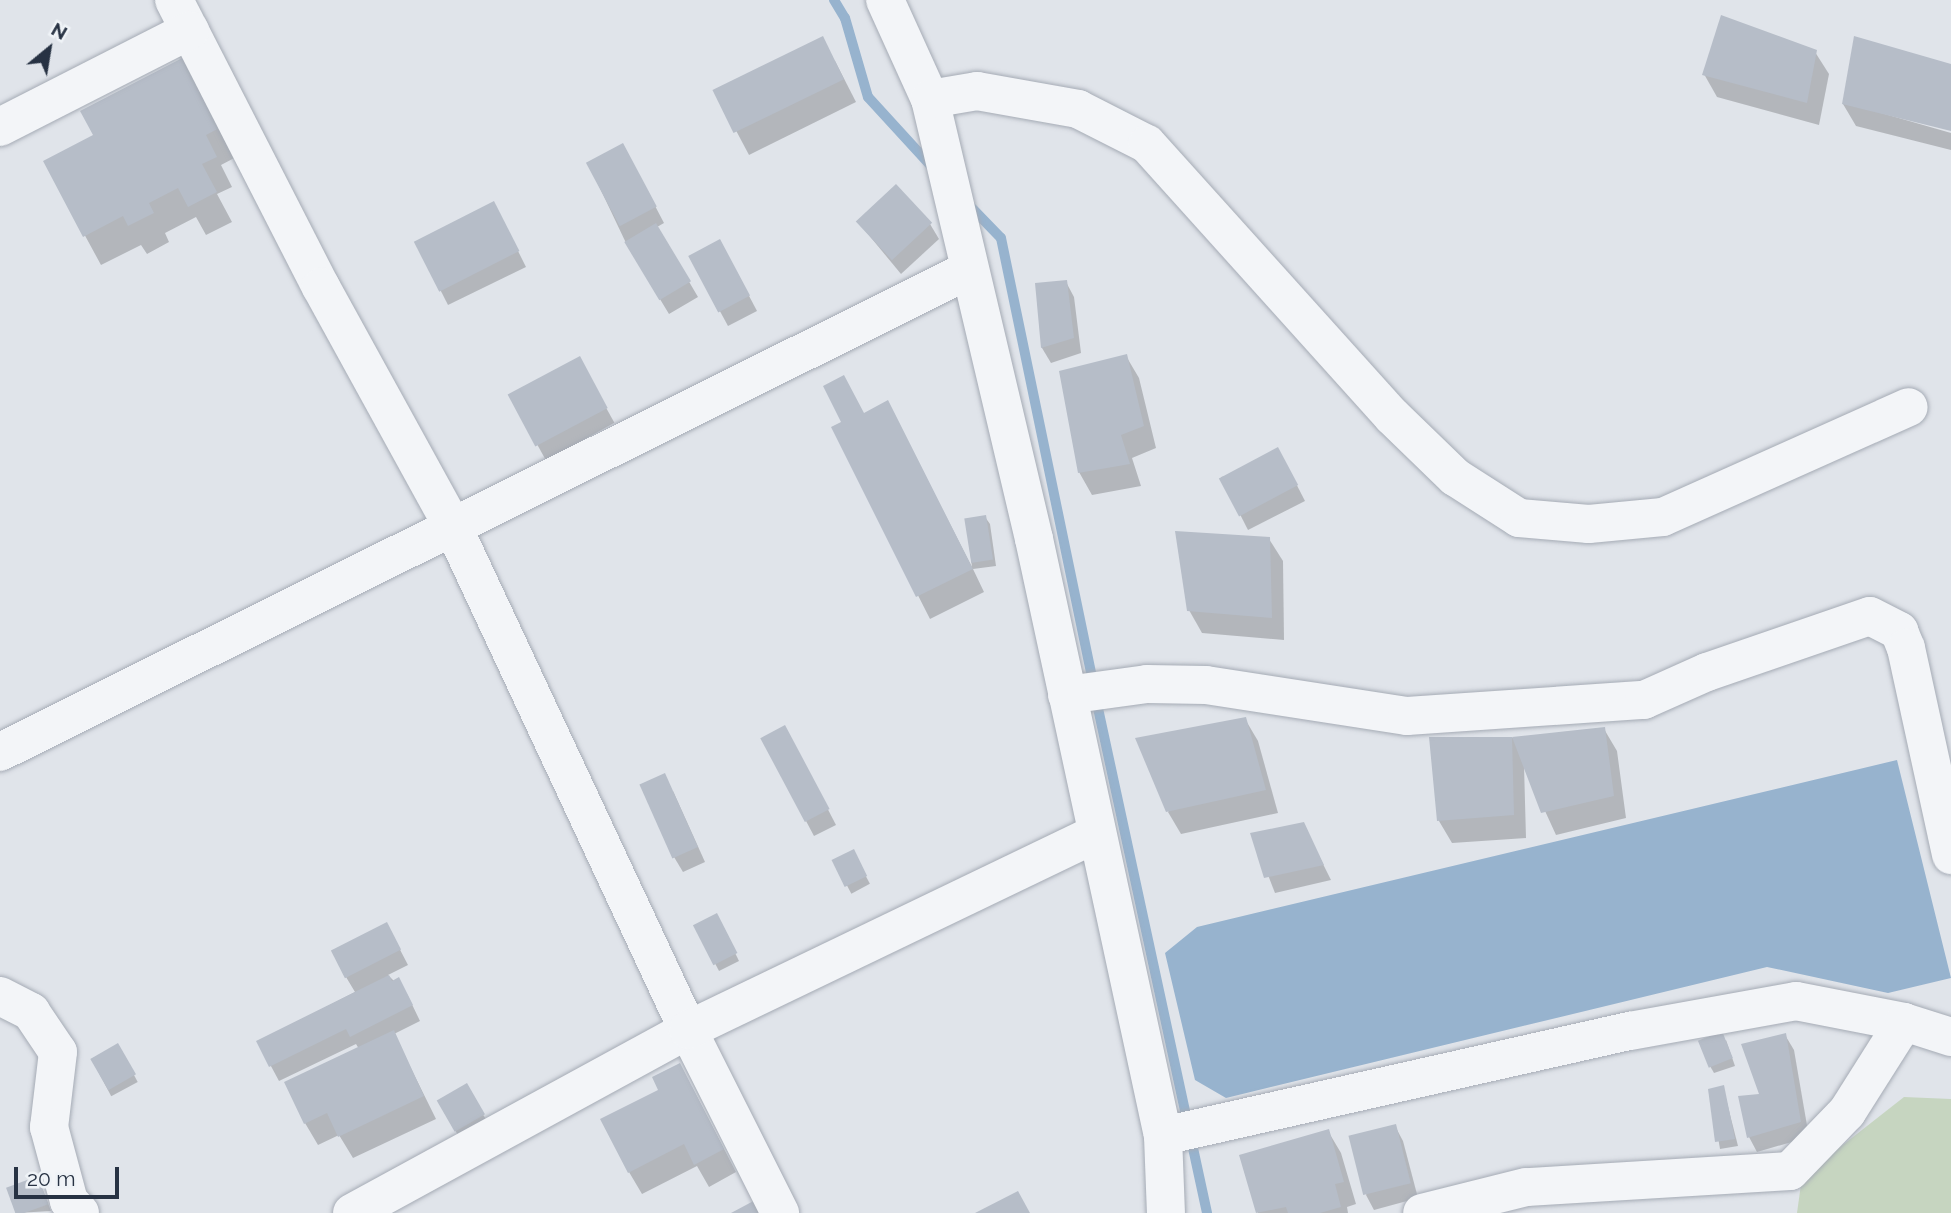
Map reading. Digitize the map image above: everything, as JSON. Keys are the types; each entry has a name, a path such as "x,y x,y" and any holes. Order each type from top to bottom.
{"street":[{"path":"885,0 930,99 1067,695 1163,1136 1166,1213"},
{"path":"0,127 182,15 321,287 453,527 688,1030 780,1213"},
{"path":"930,99 976,91 1078,109 1147,144 1392,416 1455,477 1519,517 1589,523 1663,517 1909,407"},
{"path":"0,752 969,270"},
{"path":"1067,695 1147,684 1206,685 1407,716 1644,700 1733,662 1870,616 1899,631 1906,648 1951,855"},
{"path":"352,1213 688,1030 1096,834"},
{"path":"0,996 31,1012 58,1052 49,1127 69,1201 80,1213"},
{"path":"1163,1136 1630,1031 1796,1001 1904,1022 1951,1037"},
{"path":"1422,1213 1526,1186 1790,1171 1847,1112 1904,1022"}],"green space":[{"path":"1904,1097 1951,1099 1951,1213 1797,1213 1802,1177"}],"water":[{"path":"1897,760 1951,978 1888,993 1767,967 1226,1098 1195,1080 1165,953 1197,927"}],"building":[{"path":"1721,15 1817,50 1807,103 1702,75"},
{"path":"823,36 844,79 733,133 712,90"},
{"path":"1854,36 1951,64 1951,131 1842,104"},
{"path":"188,55 225,125 206,135 217,157 202,164 217,192 188,207 178,188 149,203 154,213 128,226 123,216 83,237 43,161 93,135 80,111"},
{"path":"623,143 657,207 620,226 586,163"},
{"path":"896,184 932,223 892,260 856,222"},
{"path":"494,201 519,251 439,292 414,242"},
{"path":"656,223 691,281 659,300 624,242"},
{"path":"720,239 750,296 718,312 688,256"},
{"path":"1067,280 1074,338 1041,348 1035,283"},
{"path":"1127,354 1144,426 1121,435 1130,464 1078,473 1059,371"},
{"path":"580,356 608,408 535,447 508,394"},
{"path":"844,375 864,413 888,400 973,569 916,597 831,427 841,422 823,386"},
{"path":"1278,447 1298,485 1239,516 1219,478"},
{"path":"986,515 993,559 971,563 964,518"},
{"path":"1175,531 1270,537 1272,618 1187,611"},
{"path":"1246,717 1266,790 1166,812 1135,738"},
{"path":"785,725 830,809 805,822 760,738"},
{"path":"1605,727 1614,796 1541,813 1512,737"},
{"path":"1429,737 1512,737 1514,815 1437,821"},
{"path":"665,773 698,847 672,858 639,784"},
{"path":"1304,822 1324,865 1264,878 1250,833"},
{"path":"854,849 867,876 845,887 832,860"},
{"path":"717,913 737,953 713,965 693,925"},
{"path":"387,922 401,950 345,978 331,951"},
{"path":"389,975 392,981 399,977 413,1005 350,1037 346,1029 269,1067 256,1041"},
{"path":"394,1030 424,1096 338,1137 327,1113 304,1124 284,1082"},
{"path":"1722,1031 1733,1058 1709,1068 1698,1041"},
{"path":"1786,1033 1801,1122 1747,1138 1738,1096 1759,1094 1741,1044"},
{"path":"118,1043 136,1074 108,1090 90,1059"},
{"path":"680,1063 724,1149 694,1165 684,1144 628,1173 600,1119 658,1090 652,1077"},
{"path":"467,1083 485,1114 455,1132 437,1100"},
{"path":"1724,1085 1735,1139 1715,1142 1708,1089"},
{"path":"1396,1124 1411,1183 1363,1195 1348,1136"},
{"path":"1329,1129 1344,1182 1335,1184 1341,1207 1320,1213 1288,1213 1286,1207 1256,1213 1239,1155"},
{"path":"38,1176 48,1204 24,1213 15,1213 6,1188"},
{"path":"1018,1191 1030,1213 975,1213"},
{"path":"761,1197 770,1213 731,1213"}],"waterway":[{"path":"834,0 845,18 868,97 933,168"},
{"path":"968,204 1001,238 1093,683"},
{"path":"1096,699 1207,1213"}]}
